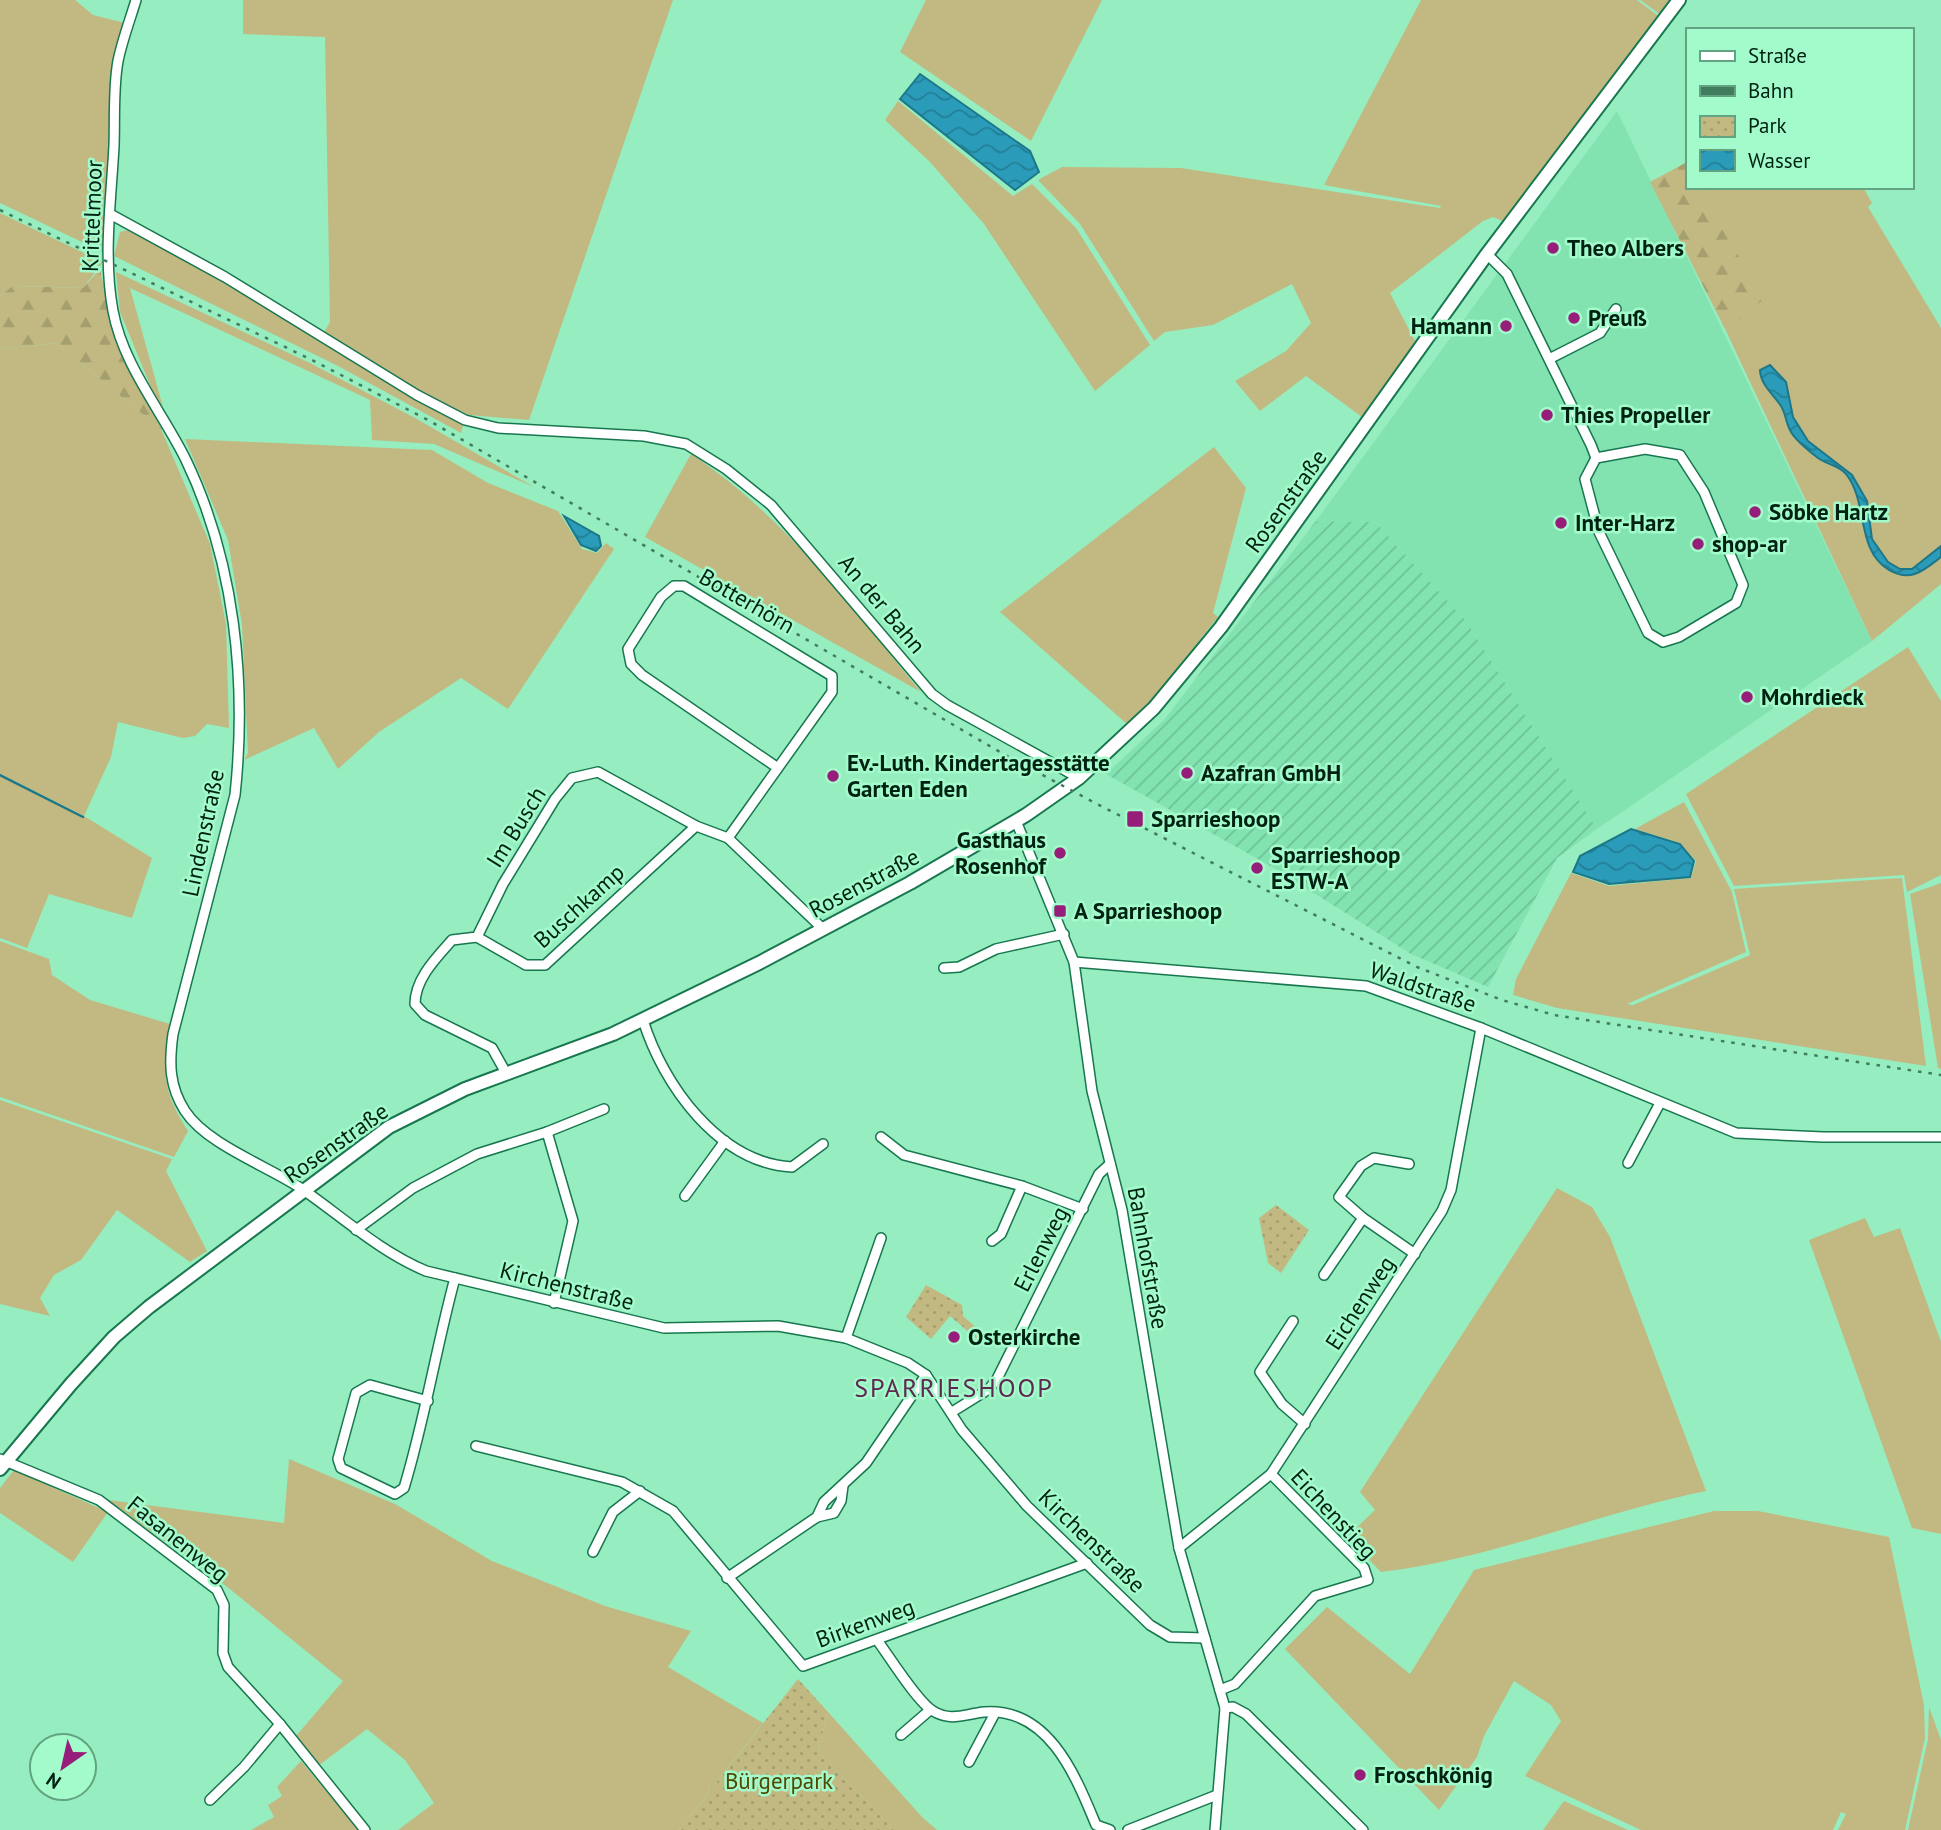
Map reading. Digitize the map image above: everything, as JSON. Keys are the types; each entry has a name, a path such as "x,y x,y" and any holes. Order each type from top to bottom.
{"main road":[{"name":"Rosenstraße","path":"2,1463 114,1337 149,1307 389,1127 465,1089 643,1020 823,929 1016,821 1079,778 1154,708 1221,627 1487,254 1679,0"}],"street":[{"name":"Krittelmoor","path":"136,0 118,62 107,262 113,313 133,367 166,424"},
{"name":"An der Bahn","path":"110,214 225,277 417,395 465,420 498,428 668,440 686,444 726,469 771,505 932,694 947,705 1079,778"},
{"path":"1487,254 1507,274 1551,358 1596,458"},
{"path":"1551,358 1600,333 1616,309"},
{"name":"Lindenstraße","path":"166,424 185,458 206,508 224,565 235,642 238,732 238,765 230,818 173,1034 169,1064 173,1090 186,1114 206,1133 304,1190"},
{"path":"1645,449 1680,455 1704,492 1744,585 1736,603 1679,636 1663,642 1648,633 1599,532 1585,479 1596,458 1645,449"},
{"name":"Botterhörn","path":"728,838 778,768 832,692 832,676 684,586 674,586 661,597 628,649 631,664 642,675 778,768"},
{"name":"Im Busch","path":"477,937 503,884 555,799 572,778 598,772 696,826 728,838 823,929"},
{"name":"Bahnhofstraße","path":"1016,821 1074,962 1092,1091 1122,1210 1179,1548 1225,1708"},
{"name":"Buschkamp","path":"477,937 526,965 545,965 696,826"},
{"path":"944,968 959,967 996,949 1063,934"},
{"path":"477,937 452,940 427,969 415,1004 425,1015 492,1048 506,1073"},
{"name":"Waldstraße","path":"1074,962 1366,986 1481,1028 1736,1133 1823,1137 1941,1137"},
{"path":"643,1020 650,1040 678,1095 725,1141 769,1166 792,1167 823,1144"},
{"name":"Eichenweg","path":"1179,1548 1271,1474 1442,1211 1451,1190 1481,1028"},
{"path":"1628,1163 1660,1103"},
{"path":"356,1230 413,1188 477,1154 547,1132 604,1109"},
{"path":"547,1132 573,1221 554,1303"},
{"path":"881,1137 904,1155 1021,1186 1083,1209"},
{"path":"685,1196 725,1141"},
{"path":"1409,1164 1374,1158 1361,1166 1339,1197 1363,1218 1415,1254"},
{"name":"Erlenweg","path":"952,1412 989,1389 997,1379 1099,1174 1110,1164"},
{"path":"992,1241 1001,1234 1021,1186"},
{"name":"Kirchenstraße","path":"304,1190 400,1260 426,1271 664,1328 778,1326 846,1338 908,1363 926,1375 962,1430 1027,1506 1150,1625 1170,1637 1205,1638"},
{"path":"1324,1276 1363,1218"},
{"path":"846,1338 881,1238"},
{"path":"428,1401 370,1385 362,1388 356,1393 338,1459 341,1468 395,1494 404,1488 428,1401 434,1359 455,1279"},
{"path":"1293,1321 1259,1371 1282,1404 1305,1424"},
{"path":"727,1578 817,1517 824,1502 866,1463 926,1375"},
{"name":"Birkenweg","path":"476,1446 622,1482 674,1511 727,1578 803,1666 1087,1563"},
{"name":"Fasanenweg","path":"2,1463 99,1500 217,1590 224,1605 223,1653 228,1667 280,1724 365,1830"},
{"name":"Eichenstieg","path":"1220,1690 1235,1684 1315,1596 1368,1580 1364,1567 1271,1474"},
{"path":"593,1552 612,1512 640,1491"},
{"path":"877,1640 930,1710 947,1718 995,1713 1018,1717 1049,1739 1070,1764 1092,1828 1110,1830"},
{"path":"1215,1830 1225,1708 1233,1707 1246,1714 1363,1830"},
{"path":"901,1735 930,1710"},
{"path":"969,1762 995,1713"},
{"path":"210,1800 244,1767 280,1724"},
{"path":"1128,1830 1217,1795"}],"shaded area":[{"path":"1617,111 1872,641 1597,829 1466,621 1375,522 1316,521"},
{"path":"1316,521 1375,522 1466,621 1597,829 1557,858 1488,987 1411,954 1274,868 1106,774 1164,720"}],"green space":[{"path":"0,0 75,0 93,15 125,23 116,65 103,252 0,203"},
{"path":"243,0 673,0 529,420 469,415 417,391 323,334 330,322 325,37 243,34"},
{"path":"926,0 1102,0 1031,141 900,52"},
{"path":"1421,0 1637,0 1661,18 1505,222 1493,217 1483,221 1390,293 1416,343 1362,417 1306,376 1260,411 1235,381 1286,351 1311,323 1292,284 1213,325 1165,332 1154,341 1080,224 1038,180 1062,167 1181,168 1440,208 1441,206 1324,185"},
{"path":"1640,0 1671,0 1661,15"},
{"path":"898,101 1013,196 1032,184 1076,228 1150,345 1095,391 984,224 930,162 885,120"},
{"path":"1686,163 1686,189 1707,189 1733,234 1727,238 1765,298 1726,331 1650,182"},
{"path":"1707,189 1864,189 1872,203 1868,207 1941,328 1941,584 1872,641 1726,331 1764,298 1726,237 1732,234"},
{"path":"0,213 103,262 83,288 14,286 0,296"},
{"path":"133,229 464,422 461,433 338,366 114,256 120,232"},
{"path":"100,269 111,314 125,352 162,430 56,343 0,349 0,296 13,286 83,288"},
{"path":"116,272 310,363 417,419 534,487 434,444 372,440 370,400 130,288 163,407 155,397 120,312"},
{"path":"56,343 161,429 210,544 226,624 229,728 207,724 195,736 183,738 118,722 111,757 84,816 0,774 0,349"},
{"path":"185,439 432,450 488,483 558,511 582,549 597,553 606,543 614,549 508,709 461,678 379,732 338,769 314,728 244,760 248,753 242,625 228,540"},
{"path":"1214,447 1246,488 1213,613 1218,617 1150,702 1127,724 1000,612"},
{"path":"691,454 725,478 756,505 815,564 921,692 645,537"},
{"path":"1908,647 1941,701 1941,875 1907,892 1904,875 1734,886 1686,794"},
{"path":"0,776 84,816 152,858 132,918 49,894 27,948 0,938"},
{"path":"1684,802 1732,892 1746,952 1627,1004 1633,1005 1750,955 1734,889 1902,878 1926,1066 1557,1008 1513,995 1516,979 1571,873 1609,886 1691,878 1696,861 1680,843 1635,829"},
{"path":"1941,883 1941,1069 1938,1068 1910,894"},
{"path":"0,941 49,959 52,975 90,1000 170,1024 166,1079 173,1103 188,1131 174,1157 0,1097"},
{"path":"0,1100 172,1159 166,1171 207,1251 190,1262 117,1210 81,1260 54,1275 40,1298 50,1316 0,1304"},
{"path":"1557,1188 1592,1207 1610,1237 1706,1491 1665,1500 1464,1557 1381,1572 1347,1537 1375,1510 1360,1492"},
{"path":"1276,1205 1309,1230 1281,1273 1268,1263 1259,1218"},
{"path":"1865,1218 1874,1237 1900,1228 1941,1342 1941,1534 1912,1528 1809,1240"},
{"path":"926,1285 962,1305 963,1316 988,1338 984,1345 950,1316 931,1339 906,1317"},
{"path":"289,1459 395,1504 492,1561 605,1606 691,1631 668,1667 763,1723 679,1830 398,1830 434,1803 405,1760 367,1729 318,1766 296,1736 343,1681 226,1586 108,1500 284,1523"},
{"path":"14,1470 108,1512 73,1562 0,1513 0,1488"},
{"path":"1714,1511 1758,1511 1889,1537 1924,1705 1925,1738 1905,1830 1838,1830 1846,1814 1841,1812 1833,1830 1641,1830 1525,1776 1561,1721 1551,1705 1514,1681 1484,1736 1477,1757 1439,1810 1285,1649 1327,1607 1410,1674 1474,1570"},
{"name":"Bürgerpark","path":"798,1679 828,1712 818,1751 894,1830 679,1830"},
{"path":"1929,1707 1941,1740 1941,1830 1908,1830 1928,1739"},
{"path":"828,1712 922,1817 937,1830 894,1830 818,1751"},
{"path":"301,1761 359,1830 251,1830 274,1817 268,1805 282,1796 277,1787"},
{"path":"1564,1801 1628,1830 1543,1830"}],"water":[{"path":"920,74 1030,151 1039,172 1015,190 900,99"},
{"path":"1770,365 1786,382 1793,417 1808,441 1852,475 1867,501 1872,539 1888,562 1900,569 1912,569 1941,546 1941,557 1911,575 1897,574 1878,561 1867,538 1853,486 1843,471 1818,458 1803,446 1789,429 1781,406 1761,375 1760,370"},
{"path":"564,516 599,536 601,546 596,551 581,545"},
{"path":"1631,829 1680,844 1694,861 1690,877 1609,884 1573,872 1580,856"}],"waterway":[{"path":"0,775 83,817"}],"railway":[{"path":"0,210 310,359 428,420 1007,756 1417,967 1502,1000 1554,1015 1941,1075"}],"place":[{"name":"Theo Albers","path":"1553,248"},
{"name":"Preuß","path":"1574,318"},
{"name":"Hamann","path":"1506,326"},
{"name":"Thies Propeller","path":"1547,415"},
{"name":"Söbke Hartz","path":"1755,512"},
{"name":"Inter-Harz","path":"1561,523"},
{"name":"shop-ar","path":"1698,544"},
{"name":"Mohrdieck","path":"1747,697"},
{"name":"Azafran GmbH","path":"1187,773"},
{"name":"Ev.-Luth. Kindertagesstätte Garten Eden","path":"833,776"},
{"name":"Sparrieshoop","path":"1135,819"},
{"name":"Gasthaus Rosenhof","path":"1060,853"},
{"name":"Sparrieshoop ESTW-A","path":"1257,868"},
{"name":"A Sparrieshoop","path":"1060,911"},
{"name":"Osterkirche","path":"954,1337"},
{"name":"Froschkönig","path":"1360,1775"}],"district":[{"name":"SPARRIESHOOP","path":"954,1388"}]}
